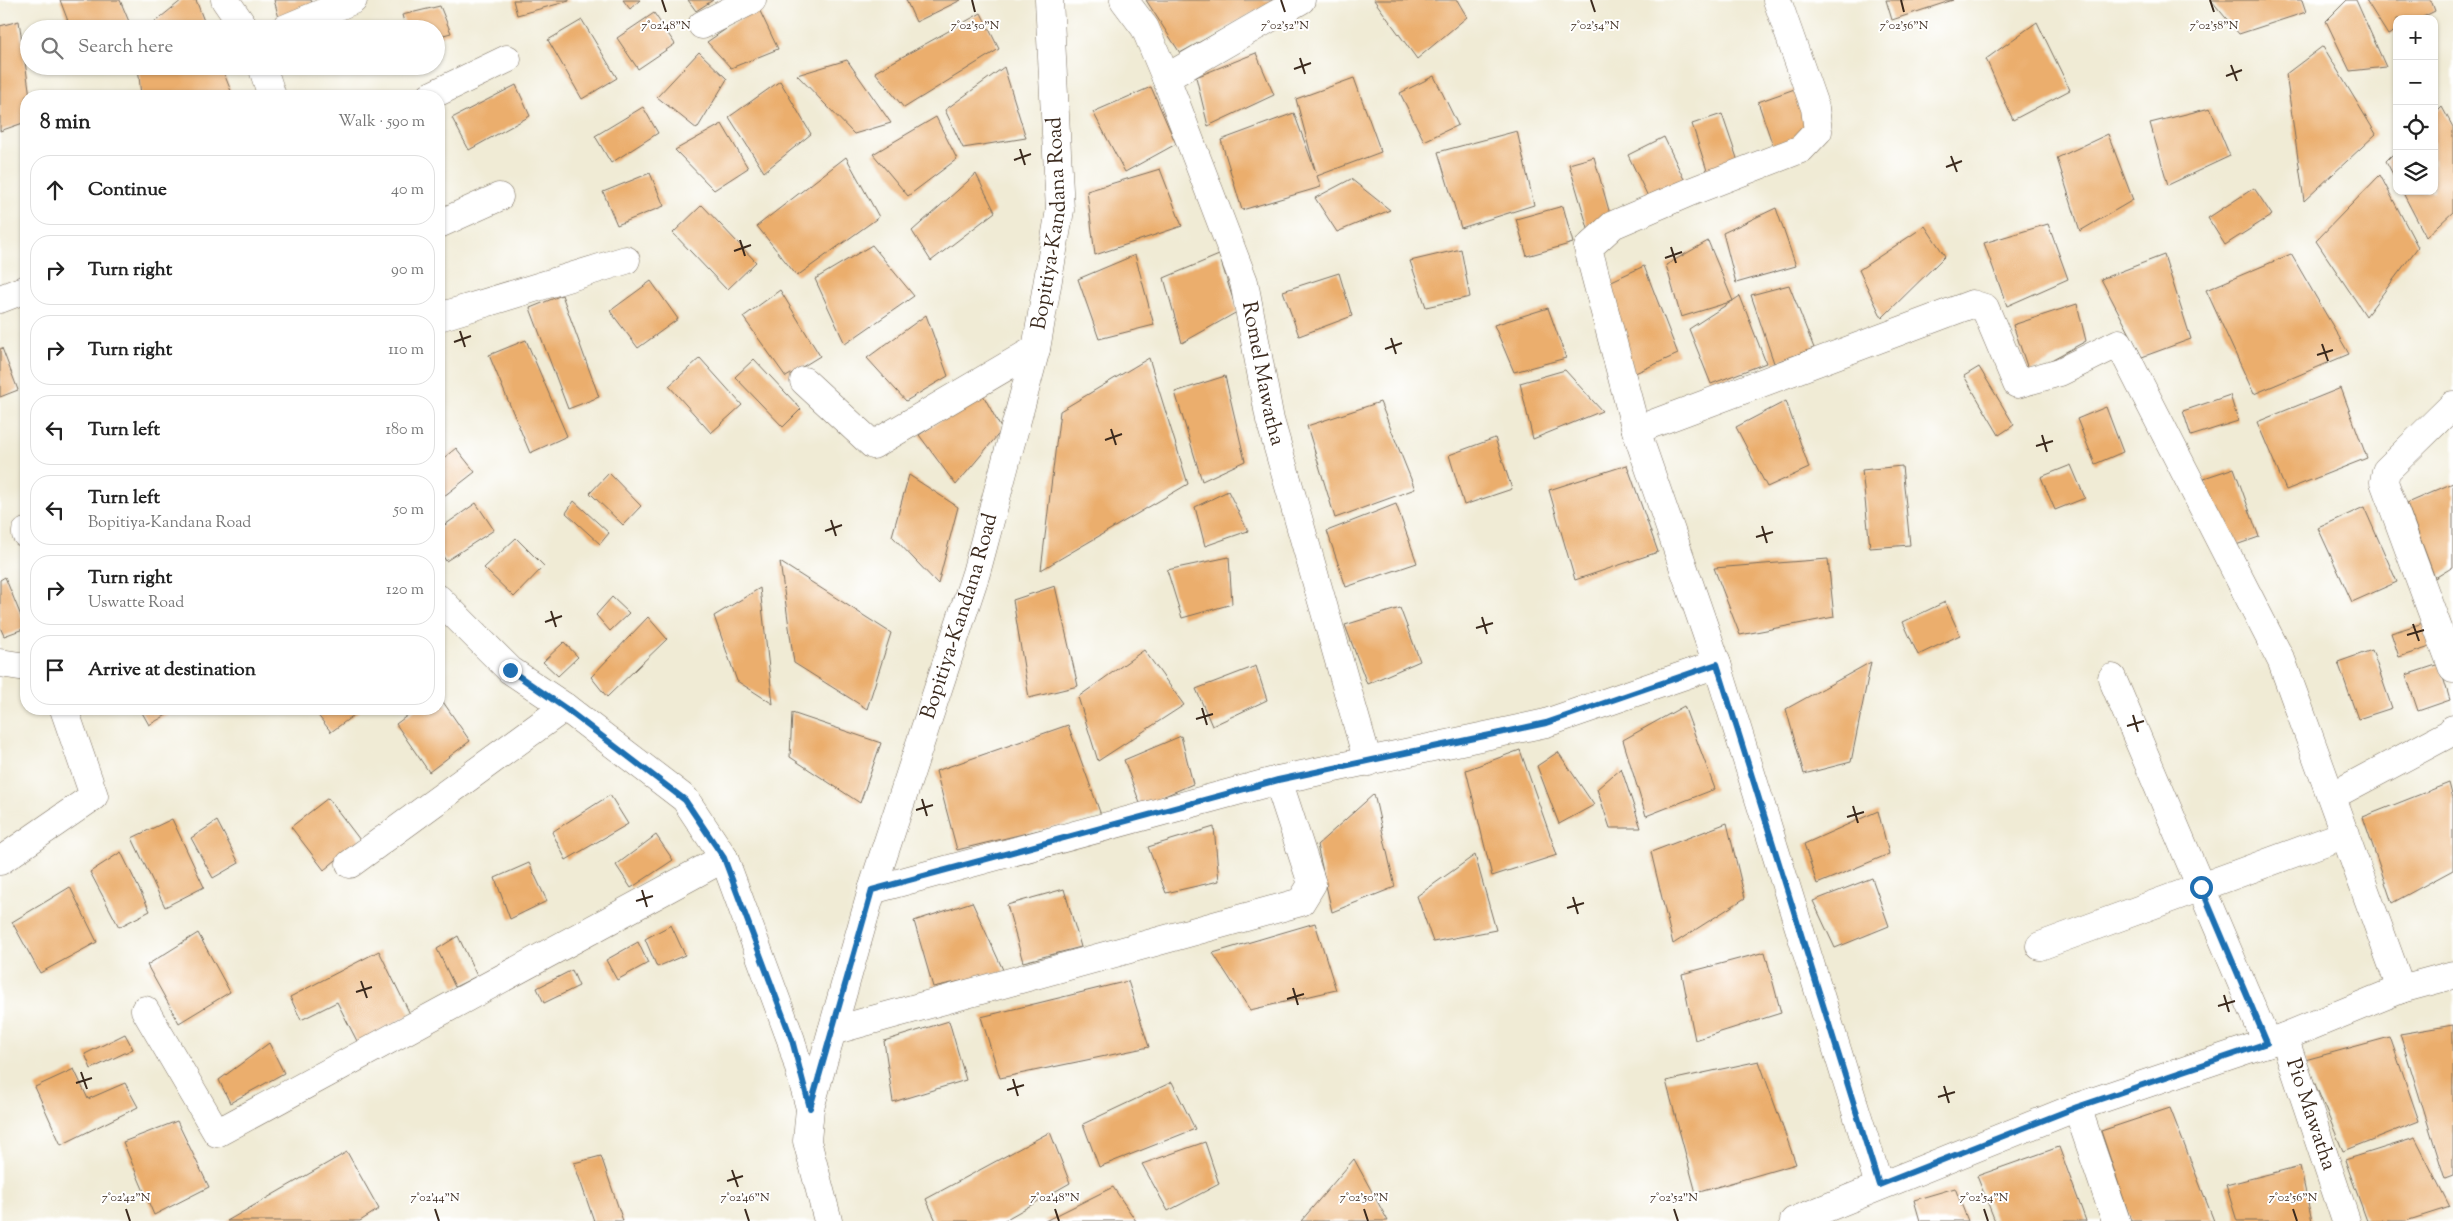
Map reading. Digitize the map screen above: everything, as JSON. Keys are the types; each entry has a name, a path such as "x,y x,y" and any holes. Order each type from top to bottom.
{"street":[{"path":"225,0 239,20"},
{"path":"305,20 353,0"},
{"path":"702,25 752,0"},
{"name":"Bopitiya-Kandana Road","path":"828,1221 807,1141 810,1108 872,890 976,573 1036,349 1060,210 1049,0"},
{"name":"Romel Mawatha","path":"1124,0 1145,28 1244,282 1270,420 1368,762"},
{"path":"1166,78 1301,0"},
{"path":"1777,0 1815,108 1818,130 1801,149 1690,192 1613,225 1588,248 1636,430 1717,664 1879,1185"},
{"path":"442,90 507,59"},
{"path":"265,75 270,90"},
{"path":"445,221 499,197"},
{"path":"445,315 626,260"},
{"path":"0,300 20,292"},
{"path":"1636,430 1972,304 1985,308 2017,384 2060,372 2119,343 2282,662 2401,989"},
{"path":"804,381 873,445 1036,349"},
{"path":"2453,405 2386,471 2384,482 2453,669"},
{"path":"445,605 510,670 565,708 685,800 724,858 792,1040 810,1108"},
{"path":"0,663 20,666"},
{"path":"872,890 1278,780 1546,723 1717,664"},
{"name":"Pio Mawatha","path":"2112,678 2201,887 2275,1040 2346,1221"},
{"path":"350,864 565,708"},
{"path":"0,861 94,796 66,715"},
{"path":"2332,796 2450,733 2453,729"},
{"path":"832,1031 1301,902 1312,884 1278,780"},
{"path":"2040,946 2346,834"},
{"path":"145,1010 217,1133 724,858"},
{"path":"1794,1221 1879,1185 2077,1107 2275,1040 2401,989 2453,975"},
{"path":"2077,1107 2116,1221"}],"building":[{"path":"60,0 120,0 128,20 68,20"},
{"path":"182,0 196,0 204,20 157,20"},
{"path":"274,0 311,0 313,6 279,18"},
{"path":"513,0 569,0 569,1 517,15"},
{"path":"623,0 640,0 630,9"},
{"path":"688,0 713,0 696,11"},
{"path":"906,0 961,0 916,22"},
{"path":"1146,0 1276,0 1180,53"},
{"path":"1374,0 1457,0 1467,17 1417,59"},
{"path":"1886,0 1953,0 1892,20"},
{"path":"2211,0 2302,0 2306,12 2239,34"},
{"path":"2347,0 2356,0 2386,67 2350,71 2326,21"},
{"path":"2366,0 2431,0 2435,11 2427,15 2393,15 2393,32 2388,35"},
{"path":"440,6 451,33 445,35 445,20 403,20 402,15"},
{"path":"758,7 778,49 731,68 707,42"},
{"path":"654,13 675,44 638,69 617,38"},
{"path":"981,13 999,49 904,108 875,72"},
{"path":"582,20 617,78 582,99 548,40"},
{"path":"19,21 20,75 27,75 29,90 20,90 20,124 0,131 0,26"},
{"path":"2037,22 2070,90 2013,120 1986,59"},
{"path":"2323,46 2376,134 2304,201 2286,74"},
{"path":"699,52 727,79 697,129 657,97"},
{"path":"1256,53 1274,95 1208,126 1196,77"},
{"path":"847,60 891,123 854,134 797,75"},
{"path":"1004,67 1026,138 963,148 945,110"},
{"path":"139,75 225,75 231,90 140,90"},
{"path":"1434,76 1458,125 1424,141 1400,93"},
{"path":"1354,78 1381,152 1317,176 1321,187 1242,210 1221,140 1294,113 1316,173 1296,99"},
{"path":"780,81 811,134 764,172 729,117"},
{"path":"516,85 530,116 469,150 452,118"},
{"path":"1803,86 1818,131 1773,146 1758,102"},
{"path":"1151,87 1176,144 1125,172 1093,112"},
{"path":"643,107 658,133 611,163 595,136"},
{"path":"2442,107 2453,127 2453,212 2426,237 2404,195 2438,195 2438,111"},
{"path":"2210,108 2230,156 2168,185 2150,123"},
{"path":"1722,114 1742,173 1711,183 1692,124"},
{"path":"936,117 957,159 908,196 873,154"},
{"path":"722,124 748,168 714,190 675,150"},
{"path":"1517,131 1534,205 1461,228 1438,152"},
{"path":"2108,134 2133,200 2080,231 2057,158"},
{"path":"1664,137 1690,192 1654,209 1628,155"},
{"path":"2393,154 2393,174 2386,161"},
{"path":"846,157 879,217 797,276 757,226"},
{"path":"1594,157 1613,225 1589,232 1569,164"},
{"path":"1160,169 1182,226 1095,255 1087,191"},
{"path":"650,173 664,206 617,225 603,192"},
{"path":"976,174 995,212 931,261 912,231"},
{"path":"2380,175 2418,247 2366,316 2316,241"},
{"path":"1351,179 1390,210 1337,232 1315,198"},
{"path":"2254,188 2272,215 2225,245 2208,218"},
{"path":"702,205 756,262 727,290 673,233"},
{"path":"1563,206 1573,243 1527,256 1516,219"},
{"path":"1776,208 1796,266 1736,283 1723,233"},
{"path":"2048,224 2068,279 2007,306 1984,243"},
{"path":"1925,226 1945,256 1882,318 1859,270"},
{"path":"1708,241 1733,301 1681,317 1666,265"},
{"path":"872,245 914,296 845,344 815,279"},
{"path":"1461,249 1470,297 1426,307 1410,261"},
{"path":"2291,254 2349,354 2254,394 2206,290"},
{"path":"1135,255 1154,325 1099,339 1078,279"},
{"path":"1219,255 1237,312 1182,343 1164,278"},
{"path":"2164,255 2191,339 2142,357 2101,279"},
{"path":"1644,266 1678,354 1633,374 1603,285"},
{"path":"1339,273 1352,316 1299,336 1283,291"},
{"path":"651,281 678,319 638,348 610,311"},
{"path":"1789,285 1814,348 1774,363 1751,295"},
{"path":"780,290 820,356 786,377 743,317"},
{"path":"562,295 599,397 568,409 530,308"},
{"path":"1740,296 1766,363 1711,384 1689,329"},
{"path":"2077,304 2086,341 2029,372 2013,325"},
{"path":"1548,308 1566,358 1514,372 1494,325"},
{"path":"926,315 948,376 906,401 867,358"},
{"path":"526,340 567,436 530,453 489,355"},
{"path":"2,348 18,390 0,397 0,349"},
{"path":"700,358 742,405 711,433 669,386"},
{"path":"1149,358 1188,484 1041,570 1060,411"},
{"path":"754,359 801,409 783,427 735,377"},
{"path":"1979,367 2014,425 1999,435 1964,376"},
{"path":"1565,370 1602,411 1533,439 1520,383"},
{"path":"1225,376 1245,461 1202,481 1175,392"},
{"path":"2341,388 2367,458 2286,490 2257,422"},
{"path":"982,393 1002,430 956,485 919,435"},
{"path":"2230,395 2238,421 2191,436 2183,411"},
{"path":"1786,401 1809,468 1767,487 1736,427"},
{"path":"1380,402 1415,489 1335,518 1307,426"},
{"path":"2106,407 2123,452 2095,464 2077,419"},
{"path":"1495,438 1512,489 1464,505 1449,455"},
{"path":"456,448 475,472 445,495 445,457"},
{"path":"1627,465 1658,552 1575,580 1549,490"},
{"path":"2071,465 2085,498 2055,510 2041,477"},
{"path":"1902,466 1910,545 1870,548 1862,470"},
{"path":"2234,468 2259,537 2230,547 2204,478"},
{"path":"609,473 641,506 623,525 590,493"},
{"path":"909,475 958,507 938,584 892,536"},
{"path":"2453,483 2453,567 2435,578 2407,503"},
{"path":"1228,491 1248,531 1205,546 1195,507"},
{"path":"574,501 609,533 600,544 566,513"},
{"path":"476,503 494,530 446,561 445,525"},
{"path":"1396,504 1417,563 1346,587 1327,531"},
{"path":"2364,507 2397,582 2352,602 2318,528"},
{"path":"516,538 544,566 514,597 484,568"},
{"path":"1229,557 1232,604 1182,618 1167,570"},
{"path":"1828,559 1834,617 1740,635 1714,568"},
{"path":"780,562 891,633 867,709 794,663"},
{"path":"5,577 20,613 20,630 4,636 0,627 0,580"},
{"path":"1055,586 1078,686 1029,698 1013,600"},
{"path":"760,588 773,704 737,681 714,616"},
{"path":"612,597 629,613 610,631 596,615"},
{"path":"1945,602 1960,635 1918,655 1903,622"},
{"path":"1400,608 1420,661 1367,684 1345,625"},
{"path":"648,617 667,639 607,697 591,677"},
{"path":"2423,623 2430,647 2399,657 2391,633"},
{"path":"564,642 578,657 558,676 543,662"},
{"path":"1144,650 1184,705 1098,761 1078,697"},
{"path":"2372,650 2392,708 2358,719 2338,662"},
{"path":"1871,662 1851,762 1804,774 1786,709"},
{"path":"2439,664 2450,700 2418,711 2406,675"},
{"path":"1256,666 1267,700 1212,726 1196,689"},
{"path":"445,705 470,741 429,772 396,724 408,715 445,715"},
{"path":"1684,706 1715,789 1646,816 1623,740"},
{"path":"792,713 881,743 860,803 790,757"},
{"path":"143,715 166,715 149,725"},
{"path":"318,715 354,715 331,732"},
{"path":"1068,725 1101,815 957,850 936,771"},
{"path":"1181,736 1193,784 1141,806 1124,760"},
{"path":"1520,750 1557,855 1492,876 1466,770"},
{"path":"1558,752 1594,805 1559,824 1537,766"},
{"path":"1621,768 1641,828 1610,828 1597,789"},
{"path":"2449,783 2453,798 2453,870 2392,903 2363,817"},
{"path":"1374,794 1395,887 1332,912 1317,845"},
{"path":"610,795 628,824 566,860 552,832"},
{"path":"328,798 360,840 324,870 291,827"},
{"path":"1878,811 1889,854 1817,884 1804,844"},
{"path":"172,819 204,887 165,907 132,838"},
{"path":"217,821 239,863 213,878 191,838"},
{"path":"1727,823 1745,898 1673,944 1651,852"},
{"path":"1214,827 1219,881 1166,893 1148,847"},
{"path":"656,835 673,860 631,888 616,865"},
{"path":"121,852 150,911 119,927 90,872"},
{"path":"1475,855 1496,930 1433,942 1417,896"},
{"path":"529,863 547,901 510,919 495,878"},
{"path":"1872,878 1889,926 1835,948 1813,901"},
{"path":"70,887 97,942 40,973 12,922"},
{"path":"1064,889 1081,947 1023,962 1007,905"},
{"path":"972,902 1004,972 933,987 914,921"},
{"path":"1315,923 1336,990 1250,1010 1213,953"},
{"path":"671,925 685,955 657,967 645,939"},
{"path":"198,933 230,992 179,1023 147,965"},
{"path":"458,936 477,976 455,987 437,949"},
{"path":"638,942 648,963 617,980 606,960"},
{"path":"379,951 410,1014 358,1043 337,1002 301,1020 290,997"},
{"path":"1765,952 1781,1013 1695,1040 1682,974"},
{"path":"572,970 579,986 544,1003 537,988"},
{"path":"1128,981 1149,1047 1000,1078 981,1017"},
{"path":"949,1021 966,1080 893,1102 884,1041"},
{"path":"2453,1025 2453,1176 2445,1179 2400,1034"},
{"path":"125,1034 133,1049 91,1069 85,1054"},
{"path":"2390,1037 2419,1121 2343,1151 2305,1060"},
{"path":"269,1043 284,1073 230,1103 219,1080"},
{"path":"1759,1061 1796,1164 1696,1193 1666,1081"},
{"path":"74,1069 88,1099 125,1083 138,1107 61,1145 35,1087"},
{"path":"1172,1082 1195,1129 1099,1167 1083,1124"},
{"path":"2170,1108 2214,1221 2131,1221 2101,1131"},
{"path":"177,1121 209,1187 154,1215 123,1142"},
{"path":"1050,1132 1070,1183 1003,1221 936,1221 926,1199"},
{"path":"2415,1138 2450,1207 2406,1221 2367,1221 2345,1160"},
{"path":"1205,1142 1219,1184 1168,1211 1142,1164"},
{"path":"2059,1147 2086,1221 1995,1221 1977,1176"},
{"path":"347,1152 379,1209 360,1221 227,1221"},
{"path":"601,1156 623,1221 594,1221 574,1163"},
{"path":"1354,1159 1388,1221 1301,1221"},
{"path":"2300,1166 2312,1221 2237,1221 2226,1185"},
{"path":"1113,1187 1136,1221 1045,1221"},
{"path":"1955,1188 1968,1221 1920,1221 1914,1200"}],"route":[{"path":"510,670 565,708 685,800 724,858 792,1040 810,1108 872,890 1278,780 1546,723 1717,664 1879,1185 2077,1107 2267,1043 2201,887"}]}
